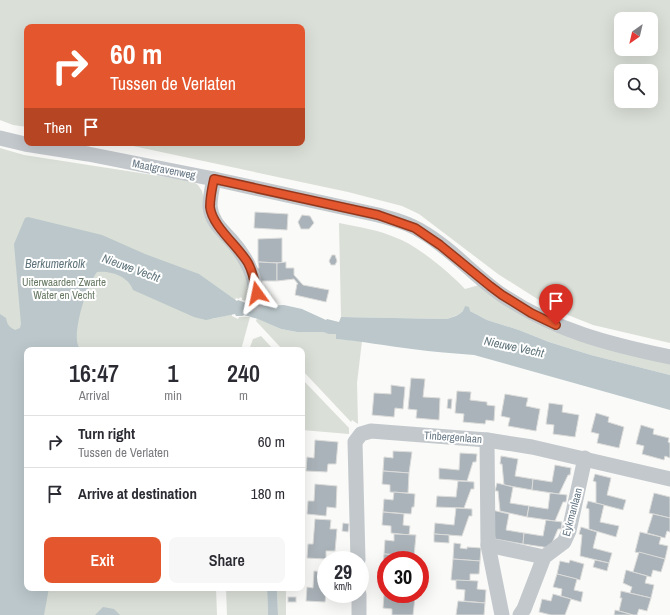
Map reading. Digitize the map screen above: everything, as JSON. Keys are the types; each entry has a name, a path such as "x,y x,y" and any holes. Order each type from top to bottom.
{"street":[{"name":"Maatgravenweg","path":"0,138 24,143"},
{"name":"Maatgravenweg","path":"37,146 88,154 214,179 378,215 407,224 422,232 440,245 502,295 542,318 566,330 596,340 670,357"},
{"path":"214,179 210,207 212,216 216,224 233,242 251,269 257,293 256,304"},
{"name":"Tinbergenlaan","path":"358,551 355,442 361,434 371,431 487,440 532,447 585,458 670,479"},
{"path":"487,440 488,545 502,615"},
{"name":"Eykmanlaan","path":"544,557 564,542 569,531 585,458"},
{"path":"488,545 544,557 524,609 520,615"},
{"path":"359,603 360,615"}],"green space":[{"path":"0,0 670,0 670,343 593,325 553,309 498,274 419,214 402,206 348,192 133,146 305,146 305,24 24,24 24,127 13,125 0,120"},
{"name":"Uiterwaarden Zwarte Water en Vecht","path":"0,148 24,155 192,181 198,185 202,191 208,217 242,263 252,302 242,300 240,297 239,299 236,298 235,300 218,288 212,319 232,314 232,316 238,319 239,317 250,317 242,347 24,347 24,591 216,591 217,615 0,615"},
{"path":"339,223 377,231 407,243 434,261 465,289 479,285 493,296 670,361 670,375 591,355 549,342 519,330 487,320 470,311 464,310 460,314 447,319 341,317"},
{"path":"257,318 281,329 297,332 323,332 336,334 336,339 362,341 357,383 358,424 352,420 351,422 305,373 305,347 280,347 256,321"},
{"path":"261,336 271,347 250,347 253,339"},
{"path":"305,382 349,428 349,434 305,430"},
{"path":"226,591 267,591 268,615 227,615"},
{"path":"277,591 286,591 286,615 278,615"}],"water":[{"name":"Berkumerkolk","path":"28,217 102,235 145,254 199,274 237,301 261,306 284,305 302,309 326,320 339,322 341,317 447,319 461,313 465,306 469,307 470,311 487,320 519,330 549,342 591,355 670,375 670,410 474,355 420,350 336,339 336,334 323,332 297,332 281,329 258,319 244,315 236,316 235,314 206,320 194,317 133,290 127,281 118,275 107,272 97,272 89,286 82,305 77,334 79,347 24,347 24,591 48,591 44,615 0,615 0,314 6,318 11,328 15,330 20,328 21,324 14,244 25,218"},
{"path":"267,591 277,591 278,615 268,615"},
{"path":"103,607 114,609 120,615 95,615"}],"building":[{"path":"255,212 288,214 287,230 254,228"},
{"path":"302,215 310,216 314,223 309,229 301,229 298,222"},
{"path":"282,238 282,263 258,262 258,239"},
{"path":"332,255 335,255 337,261 335,265 331,265 329,261"},
{"path":"258,262 277,263 277,281 259,281 256,268 259,268"},
{"path":"286,262 286,268 294,268 294,275 303,285 329,290 326,302 295,295 298,284 294,279 277,281 277,263"},
{"path":"411,378 425,379 423,397 440,398 439,420 416,418 417,410 408,409"},
{"path":"391,385 405,387 403,409 395,408 394,417 372,415 374,393 391,394"},
{"path":"457,391 471,392 470,400 487,402 487,405 495,406 494,421 486,420 485,424 463,422 464,414 455,413"},
{"path":"505,394 528,398 526,406 540,409 536,431 508,426 510,418 501,416"},
{"path":"448,399 452,399 451,409 447,408"},
{"path":"549,403 563,405 562,412 579,415 575,437 553,434 554,425 546,424"},
{"path":"596,413 609,417 608,422 624,427 619,448 597,443 599,434 591,432"},
{"path":"641,425 654,429 653,434 669,438 670,458 665,456 664,460 642,454 644,446 636,444"},
{"path":"315,440 338,442 336,464 328,464 327,472 306,471 307,457 314,458"},
{"path":"393,451 412,452 409,473 383,471 384,457 393,458"},
{"path":"460,453 477,454 476,462 473,462 467,481 439,479 439,468 459,470"},
{"path":"501,456 518,459 515,476 533,479 532,490 504,485 502,464 500,464"},
{"path":"555,465 571,468 570,475 568,475 559,494 532,490 533,479 552,482"},
{"path":"383,471 409,473 408,493 390,492 390,485 382,484"},
{"path":"595,474 611,478 607,495 626,500 623,510 596,503 596,482 593,481"},
{"path":"458,481 474,482 474,489 471,489 464,508 436,507 437,496 456,497"},
{"path":"497,483 513,487 510,503 529,506 527,517 500,511 498,491 495,491"},
{"path":"315,484 337,486 336,508 327,507 326,516 307,514 308,501 314,501"},
{"path":"394,492 415,494 414,507 412,507 411,514 383,512 384,499 393,500"},
{"path":"550,493 567,495 566,502 563,502 555,521 527,517 529,506 548,509"},
{"path":"654,493 670,497 670,518 649,513"},
{"path":"588,501 604,505 600,522 619,526 616,537 589,529 589,509 586,508"},
{"path":"456,508 472,509 472,516 469,516 462,536 434,534 435,523 454,525"},
{"path":"492,510 509,514 506,530 524,533 523,544 495,539"},
{"path":"383,512 404,514 403,525 410,526 409,535 391,533 391,526 382,525"},
{"path":"653,514 670,518 670,532 667,531 665,538 647,533"},
{"path":"315,519 331,520 330,529 337,529 335,551 317,551 317,559 307,558 308,544 313,544"},
{"path":"546,520 562,522 561,529 558,529 550,548 523,544 524,533 543,536"},
{"path":"343,523 349,524 348,532 342,531"},
{"path":"581,527 597,532 593,548 612,553 609,563 580,556 582,535 579,534"},
{"path":"640,532 661,537 659,544 668,546 665,559 635,552"},
{"path":"394,534 416,535 414,551 384,551 385,540 394,541"},
{"path":"434,534 449,535 449,543 434,542"},
{"path":"454,543 461,544 460,548 481,548 480,561 453,559"},
{"path":"639,552 665,559 661,572 653,570 651,577 633,572"},
{"path":"453,559 480,561 479,574 470,574 470,581 451,580"},
{"path":"570,560 584,564 580,580 557,574 560,561 569,563"},
{"path":"595,560 609,563 607,571 593,567"},
{"path":"626,570 647,576 645,583 654,585 651,598 630,593 632,587 623,583"},
{"path":"314,571 317,571 317,602 306,601 307,587 313,588"},
{"path":"557,574 577,579 574,590 583,592 581,602 561,596 562,589 553,587"},
{"path":"456,580 478,581 477,589 486,590 485,603 464,601 465,590 456,589"},
{"path":"621,591 651,598 647,611 639,609 637,615 633,615 619,611 622,598 620,598"},
{"path":"553,594 571,599 565,615 551,615 539,612 542,599 551,601"},
{"path":"288,597 296,597 296,602 288,602"},
{"path":"458,601 485,603 484,615 456,615"},
{"path":"383,603 414,603 413,615 392,615 392,609 383,608"},
{"path":"615,610 619,611 633,615 614,615"}],"route":[{"path":"257,293 254,276 248,262 233,242 216,224 212,216 210,207 214,179 378,215 415,228 440,245 502,295 531,313 556,325"}],"water label":[{"name":"Nieuwe Vecht","path":"131,268"},
{"name":"Nieuwe Vecht","path":"514,347"}]}
